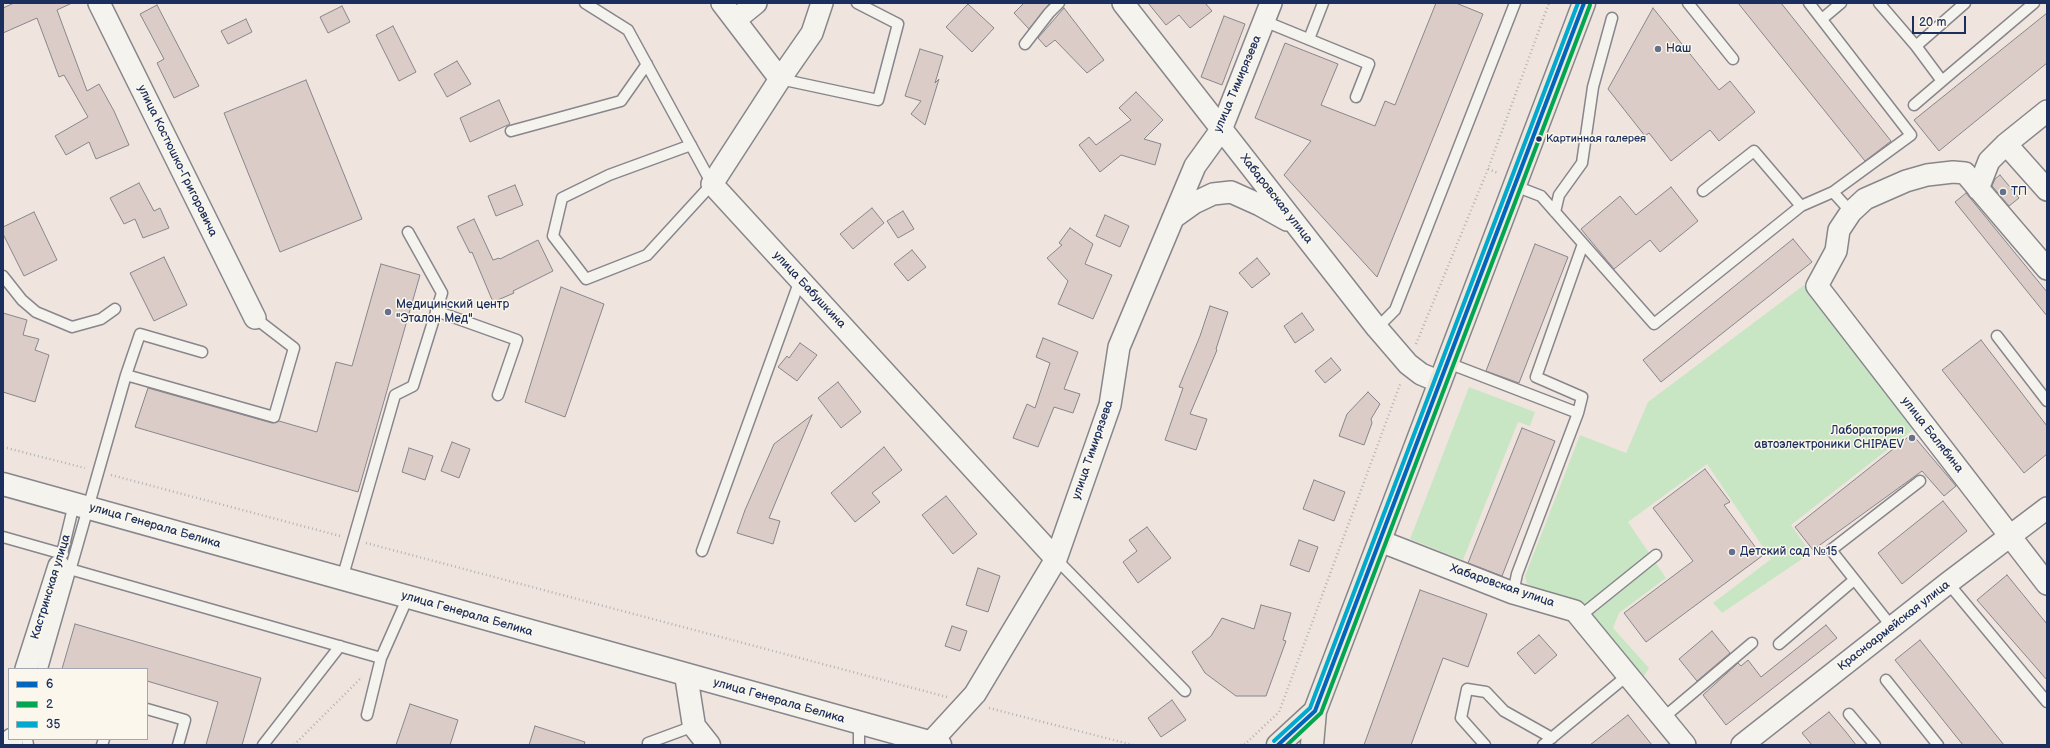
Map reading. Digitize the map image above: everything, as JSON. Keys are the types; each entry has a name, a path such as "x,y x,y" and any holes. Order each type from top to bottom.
{"main road":[{"path":"1312,745 1315,711 1584,3"},
{"name":"улица Генерала Белика","path":"3,484 934,744"},
{"path":"686,675 694,726 709,745"},
{"path":"1278,745 1315,711"}],"street":[{"name":"улица Костюшко-Григоровича","path":"100,3 256,318"},
{"path":"722,3 780,79"},
{"path":"734,20 756,3"},
{"path":"712,184 780,79 812,33 822,3"},
{"name":"Хабаровская улица","path":"1123,3 1377,328 1408,364 1421,374 1444,373"},
{"name":"улица Тимирязева","path":"934,744 976,694 1056,559 1110,405 1119,347 1195,166 1221,130 1268,12"},
{"path":"1978,189 1989,161 2006,144 2047,110"},
{"path":"2006,144 2047,190"},
{"path":"1851,212 1866,199 1885,189 1927,175 1953,172 1965,173 2047,269"},
{"name":"улица Бабушкина","path":"712,184 1056,559"},
{"path":"1173,218 1194,203 1213,194 1231,192 1260,205 1296,225"},
{"name":"улица Балябина","path":"1851,212 1839,230 1836,251 1817,286 2047,584"},
{"name":"Красноармейская улица","path":"1742,745 1948,583 2047,508"},
{"name":"Хабаровская улица","path":"1380,541 1514,593 1575,611 1685,745"},
{"name":"Кастринская улица","path":"26,668 64,563"}],"lane":[{"path":"585,3 628,30 647,64 691,145 712,184 648,255 586,279 553,236 562,198 609,175 691,145"},
{"path":"780,79 878,100 898,24 857,3"},
{"path":"1025,44 1049,13 1060,3"},
{"path":"1309,39 1323,3"},
{"path":"1377,328 1395,310 1515,3"},
{"path":"1688,3 1733,59"},
{"path":"1515,186 1542,196 1654,324 1801,206 1833,192 1911,135 1809,3"},
{"path":"1822,19 1841,3"},
{"path":"1879,3 1916,46 1942,81"},
{"path":"1916,46 1966,3"},
{"path":"1914,105 2034,3"},
{"path":"1268,12 1309,39 1369,64 1356,97"},
{"path":"1555,212 1558,195 1582,163 1593,87 1612,18"},
{"path":"511,131 622,101 647,64"},
{"path":"1703,191 1754,150 1801,206"},
{"path":"1833,192 1851,212"},
{"path":"342,579 395,395 413,386 442,293 408,232"},
{"path":"1514,593 1517,574 1578,413 1582,397 1536,377 1583,244"},
{"path":"3,276 22,300 36,312 72,327 101,319 115,309"},
{"path":"702,551 800,280"},
{"path":"436,311 518,340 498,395"},
{"path":"126,375 274,417 294,348 256,318"},
{"path":"42,668 64,563 81,506 98,472 126,375 140,334 202,352"},
{"path":"1997,336 2047,401"},
{"path":"1444,373 1578,413"},
{"path":"1892,627 1831,550 1920,481"},
{"name":"Кастринская улица","path":"64,563 81,506"},
{"path":"3,537 64,563 381,658"},
{"path":"1579,616 1656,555"},
{"path":"1056,559 1185,691"},
{"path":"1779,644 1854,580"},
{"path":"1948,583 2047,702"},
{"path":"367,715 381,658 408,597"},
{"path":"1663,718 1752,643"},
{"path":"263,745 340,646"},
{"path":"1543,745 1628,675"},
{"path":"1886,680 1938,745"},
{"path":"1485,745 1462,718 1467,689 1486,692 1504,712 1552,738"},
{"path":"148,709 185,720 178,745"},
{"path":"1849,714 1875,745"},
{"path":"859,723 859,745"},
{"path":"648,743 694,726"}],"path":[{"path":"3,447 968,703 1133,745"},
{"path":"294,745 381,658"}],"green space":[{"path":"1804,285 1914,429 1791,525 1811,553 1722,613 1713,603 1771,559 1707,464 1628,522 1666,578 1619,613 1613,628 1649,668 1641,681 1556,596 1527,584 1525,576 1580,435 1626,453 1648,402"},
{"path":"1469,387 1535,412 1530,426 1518,422 1463,560 1410,539"}],"building":[{"path":"14,3 72,3 57,10 87,91 99,84 114,111 129,145 96,159 89,142 66,155 55,136 88,117 64,75 59,77 37,18 3,33 3,8"},
{"path":"1024,3 1050,3 1029,29 1014,13"},
{"path":"1148,3 1205,3 1212,11 1190,28 1179,15 1166,25"},
{"path":"1436,3 1456,3 1483,14 1377,277 1284,175 1311,141 1255,118 1285,43 1338,64 1321,105 1375,126 1385,101 1395,105"},
{"path":"1738,3 1781,3 1891,141 1865,161"},
{"path":"968,4 994,28 972,52 946,27"},
{"path":"157,5 199,86 174,98 157,63 164,59 140,14"},
{"path":"342,6 350,22 328,33 320,17"},
{"path":"1064,8 1104,60 1087,73 1055,40 1046,47 1038,38"},
{"name":"Наш","path":"1653,8 1719,90 1730,81 1755,112 1719,141 1710,130 1671,161 1649,133 1645,136 1608,89"},
{"path":"2047,13 2047,63 1939,151 1914,120"},
{"path":"1224,16 1245,24 1222,85 1201,77"},
{"path":"246,19 252,32 228,44 221,31"},
{"path":"393,26 416,72 399,81 376,35"},
{"path":"920,49 943,56 935,83 939,79 925,125 911,114 921,101 905,96"},
{"path":"457,61 471,84 447,97 434,74"},
{"path":"306,80 362,219 280,252 224,113"},
{"path":"1136,92 1163,120 1144,139 1161,144 1155,165 1121,155 1100,172 1079,145 1089,137 1096,145 1131,120 1119,108"},
{"path":"499,100 510,124 470,142 460,118"},
{"name":"ТП","path":"2000,175 2019,198 2009,206 1992,186 1995,179"},
{"path":"139,183 154,211 160,208 169,228 143,238 135,219 124,224 110,198"},
{"path":"515,185 523,205 496,216 488,196"},
{"path":"1671,187 1698,221 1660,252 1650,240 1614,269 1581,229 1620,196 1636,215"},
{"path":"1966,193 2047,292 2047,316 1955,202"},
{"path":"872,208 884,223 853,249 840,234"},
{"path":"903,211 914,229 898,238 887,221"},
{"path":"34,212 57,260 24,276 3,234 3,227"},
{"path":"1105,215 1129,226 1120,247 1096,236"},
{"path":"474,219 493,260 500,259 538,240 553,271 513,291 514,293 493,302 472,252 470,253 457,227"},
{"path":"1070,228 1093,244 1085,264 1112,275 1093,319 1058,304 1068,281 1047,258 1062,245 1059,243"},
{"path":"1793,239 1812,262 1661,382 1643,360"},
{"path":"1535,244 1568,257 1519,383 1486,371"},
{"path":"912,250 926,267 908,281 894,264"},
{"path":"164,257 187,305 154,321 130,273"},
{"path":"1257,258 1270,274 1252,288 1239,273"},
{"path":"381,264 420,275 358,492 135,427 148,388 272,423 279,421 317,432 336,362 352,366"},
{"path":"561,287 604,304 565,417 525,402"},
{"path":"1210,306 1228,312 1216,349 1217,350 1190,414 1207,419 1196,450 1165,440 1183,388 1179,387 1200,336"},
{"path":"3,313 27,320 23,335 39,339 35,350 49,355 35,402 3,392"},
{"path":"1302,313 1314,330 1295,343 1284,326"},
{"path":"1043,338 1078,352 1064,389 1080,394 1073,413 1054,407 1038,447 1013,438 1027,404 1035,408 1050,363 1036,357"},
{"path":"1981,340 2047,426 2047,454 2024,473 1942,370"},
{"path":"800,343 817,355 797,381 778,367 787,356 789,358"},
{"path":"1331,358 1341,370 1325,383 1315,371"},
{"path":"838,382 861,412 841,428 818,398"},
{"path":"1368,392 1380,404 1371,419 1372,423 1364,445 1339,436 1347,414"},
{"path":"812,415 769,518 780,521 773,544 737,533 745,510 774,444"},
{"path":"1522,428 1555,441 1502,576 1468,563"},
{"path":"1912,434 1956,486 1944,496 1922,471 1813,550 1795,527"},
{"path":"452,442 470,449 459,478 441,471"},
{"path":"884,447 902,470 872,493 880,502 855,522 831,493"},
{"path":"409,448 433,456 425,480 402,472"},
{"name":"Детский сад №15","path":"1705,469 1730,502 1724,505 1762,556 1646,642 1624,613 1693,561 1653,508"},
{"path":"1314,480 1345,492 1334,521 1303,509"},
{"path":"946,496 977,534 953,554 922,515"},
{"path":"1943,501 1967,531 1902,584 1878,553"},
{"path":"1147,527 1171,558 1138,583 1123,562 1137,551 1129,540"},
{"path":"1299,540 1318,547 1309,572 1290,565"},
{"path":"978,568 1000,576 988,612 966,605"},
{"path":"2007,575 2047,624 2047,680 1977,600"},
{"path":"1420,590 1487,614 1468,667 1443,658 1411,745 1364,745"},
{"path":"1261,605 1291,613 1283,640 1286,641 1266,696 1236,696 1205,673 1192,652 1211,636 1222,618 1254,629"},
{"path":"75,624 261,678 242,745 206,745 218,702 148,681 148,668 62,668"},
{"path":"1826,625 1837,638 1726,725 1703,695 1738,663 1741,666 1748,660 1761,677"},
{"path":"952,626 967,631 960,651 945,646"},
{"path":"1712,631 1730,653 1697,681 1679,659"},
{"path":"1539,635 1557,655 1535,674 1517,653"},
{"path":"1920,640 2004,745 1963,745 1895,660"},
{"path":"1172,700 1186,720 1161,737 1148,718"},
{"path":"410,704 458,720 450,745 396,745"},
{"path":"1829,712 1856,745 1812,745 1802,733"},
{"path":"1628,715 1652,745 1590,745"},
{"path":"535,726 585,742 584,745 529,745"}],"transit line":[{"name":"35","path":"1274,741 1310,708 1578,3"},
{"name":"6","path":"1278,745 1315,711 1584,3"},
{"name":"2","path":"1287,745 1321,713 1590,5"}],"place":[{"name":"Наш","path":"1658,49"},
{"name":"Картинная галерея","path":"1539,139"},
{"name":"ТП","path":"2003,192"},
{"name":"Медицинский центр \"Эталон Мед\"","path":"388,312"},
{"name":"Лаборатория автоэлектроники CHIPAEV","path":"1912,438"},
{"name":"Детский сад №15","path":"1732,552"}]}
